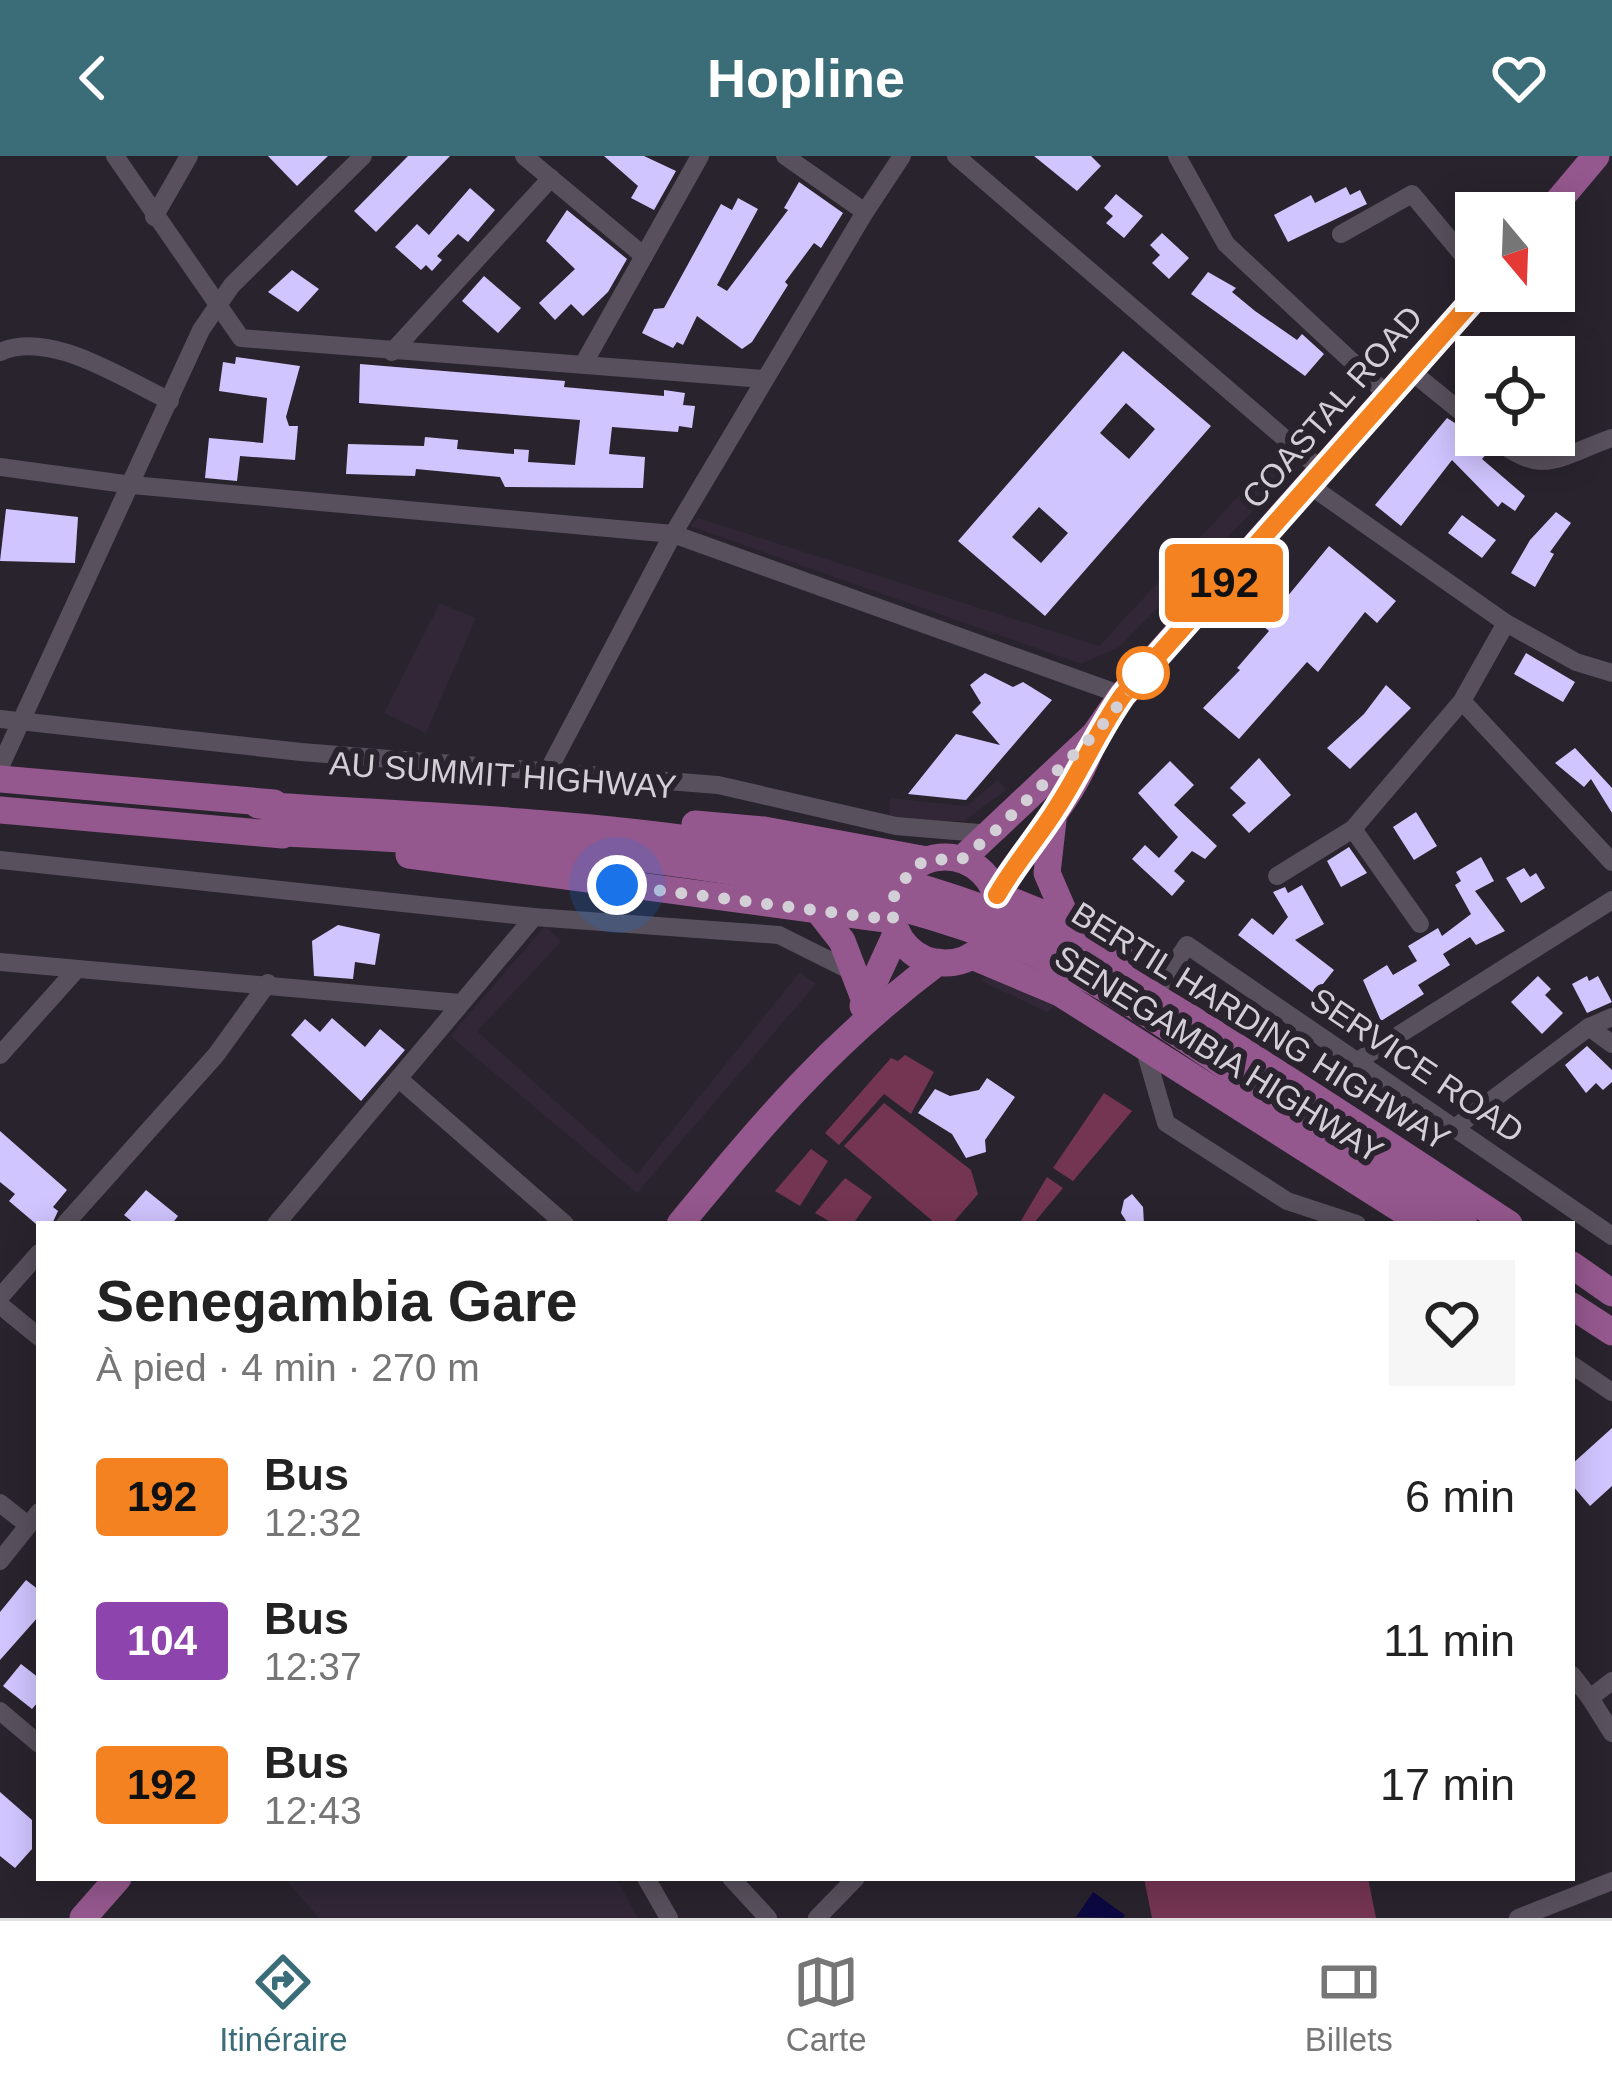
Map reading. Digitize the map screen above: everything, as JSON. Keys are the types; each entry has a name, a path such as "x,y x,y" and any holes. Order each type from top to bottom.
{"main road":[{"path":"1565,192 1596,156"},
{"name":"COASTAL ROAD","path":"962,859 1095,734 1123,695 1463,312"},
{"name":"COASTAL ROAD","path":"997,895 1090,753 1095,734"},
{"name":"AU SUMMIT HIGHWAY","path":"0,779 261,819 520,873 817,909 895,926"},
{"name":"AU SUMMIT HIGHWAY","path":"0,810 261,819 339,796 764,830 927,860"},
{"path":"1054,812 1047,873 1069,924"},
{"name":"BERTIL HARDING HIGHWAY","path":"261,819 733,871 871,898 1051,960 1157,1021 1459,1221"},
{"name":"BERTIL HARDING HIGHWAY","path":"261,819 595,829 776,852 964,903 1027,926 1118,975 1504,1221"},
{"path":"682,1221 860,999 895,926 900,882 927,860 962,859 977,867 997,895 994,930 972,956 938,962 860,999"},
{"name":"SENEGAMBIA HIGHWAY","path":"997,895 1069,924 1440,1161 1515,1221"},
{"path":"817,909 842,941 860,999"},
{"path":"895,926 907,946 938,962"},
{"name":"SENEGAMBIA HIGHWAY","path":"972,956 1060,993 1419,1221"},
{"path":"1575,1267 1612,1293"},
{"path":"1575,1308 1612,1332"},
{"path":"83,1918 115,1881"}],"street":[{"path":"115,156 242,338 764,379"},
{"path":"154,217 189,156"},
{"path":"0,767 10,719 132,485 217,307 232,285 363,156"},
{"path":"524,156 644,256"},
{"path":"584,363 700,156"},
{"path":"785,156 865,212"},
{"path":"548,769 673,534 902,156"},
{"path":"956,156 1318,480 1506,623 1576,662 1612,673"},
{"path":"1178,156 1226,244 1390,397"},
{"path":"392,352 551,178"},
{"path":"1341,234 1412,194 1422,200 1455,243"},
{"path":"0,352 21,342 67,354 170,400"},
{"path":"1412,372 1455,407"},
{"path":"1575,451 1612,438"},
{"path":"1516,456 1523,462 1541,463 1561,456"},
{"path":"0,467 132,485 673,534 1123,695"},
{"path":"1276,875 1353,829 1462,700 1506,623"},
{"path":"1462,700 1612,862"},
{"path":"10,719 301,752 718,784 896,826 992,834"},
{"path":"1353,829 1420,924"},
{"path":"0,860 534,917 778,935 860,999"},
{"path":"1356,1062 1612,900"},
{"path":"279,1221 534,917"},
{"name":"SERVICE ROAD","path":"1162,983 1187,945 1612,1235"},
{"path":"0,962 460,1003"},
{"path":"0,1055 77,969"},
{"path":"68,1221 216,1055 268,983"},
{"path":"1456,1127 1589,1027 1612,1016"},
{"path":"1589,1027 1612,1044"},
{"path":"1144,1047 1166,1123 1287,1201 1349,1221"},
{"path":"399,1079 562,1221"},
{"path":"36,1257 0,1301 36,1334"},
{"path":"1575,1367 1612,1392"},
{"path":"0,1503 33,1518 0,1561"},
{"path":"1575,1680 1612,1733"},
{"path":"1590,1698 1612,1682"},
{"path":"0,1711 36,1741"},
{"path":"648,1881 668,1918"},
{"path":"734,1881 768,1918"},
{"path":"817,1918 853,1881"},
{"path":"1518,1918 1612,1881"}],"shaded area":[{"path":"1272,460 1290,474 1119,647 1081,664 690,526 698,518 1099,646"},
{"path":"440,603 476,618 426,733 384,713"},
{"path":"998,780 1006,790 964,821 890,822 890,798 966,806"},
{"path":"545,926 561,942 477,1031 637,1174 800,972 816,984 637,1193 450,1036"},
{"path":"992,969 1060,1002 1047,1012 981,981"},
{"path":"905,1055 934,1072 911,1114 884,1094 839,1145 825,1133 891,1058 898,1061"},
{"path":"1104,1093 1132,1111 1073,1181 1053,1168"},
{"path":"884,1103 971,1170 978,1194 955,1221 932,1221 844,1146"},
{"path":"811,1149 828,1161 800,1206 775,1191"},
{"path":"1047,1177 1063,1188 1036,1221 1021,1221"},
{"path":"845,1178 872,1197 855,1221 829,1221 815,1213"},
{"path":"287,1881 618,1881 638,1918 319,1918"},
{"path":"1145,1881 1369,1881 1376,1918 1152,1918"},
{"path":"1093,1892 1125,1915 1123,1918 1076,1917"}],"building":[{"path":"268,156 328,156 297,186"},
{"path":"408,156 450,156 376,232 354,211"},
{"path":"604,156 644,156 676,171 654,210 631,198 638,186"},
{"path":"1034,156 1091,156 1101,166 1077,191"},
{"path":"799,182 843,213 821,248 814,243 785,282 788,285 752,342 742,349 697,316 683,345 677,342 673,348 642,333 654,309 664,308 721,204 732,210 738,198 758,209 717,285 727,291 788,210 784,208"},
{"path":"1346,187 1350,195 1360,190 1367,204 1288,242 1274,215 1311,195 1315,203"},
{"path":"470,188 495,210 468,242 458,234 437,256 442,260 432,271 426,265 421,270 395,247 417,224 429,235"},
{"path":"1116,194 1143,216 1124,238 1106,223 1113,216 1104,208"},
{"path":"567,210 627,259 608,292 583,316 571,304 555,320 539,303 575,269 546,241"},
{"path":"1162,233 1189,258 1169,279 1152,263 1160,255 1150,245"},
{"path":"292,270 319,289 298,312 268,292"},
{"path":"1208,272 1236,288 1232,292 1255,311 1297,340 1302,334 1324,354 1305,376 1191,294"},
{"path":"484,276 521,308 498,333 462,301"},
{"path":"1123,351 1211,426 1045,616 958,541","holes":["1126,403 1155,429 1129,459 1100,433","1039,507 1068,533 1041,563 1012,537"]},
{"path":"236,357 300,366 286,417 289,426 298,426 295,460 240,456 237,481 205,478 209,438 263,443 267,398 219,391 223,362 235,364"},
{"path":"360,364 565,381 564,387 664,396 664,390 685,393 683,405 695,406 692,428 679,426 678,432 612,427 609,454 645,457 643,488 505,487 500,477 416,469 415,476 346,474 348,444 424,446 425,437 458,440 457,449 514,454 514,449 529,450 528,462 575,465 580,420 359,403"},
{"path":"1447,418 1455,423 1455,456 1485,456 1482,459 1525,496 1515,511 1502,502 1498,507 1452,460 1401,526 1375,505"},
{"path":"6,509 78,517 75,563 0,561"},
{"path":"1556,512 1571,523 1550,552 1554,554 1535,587 1511,573 1530,540"},
{"path":"1462,515 1496,540 1482,558 1448,533"},
{"path":"1329,546 1396,601 1377,623 1365,612 1318,672 1307,662 1239,739 1203,708 1240,670 1237,668 1269,631 1263,626"},
{"path":"1526,653 1575,682 1563,702 1514,674"},
{"path":"985,673 1013,687 1023,682 1052,700 966,800 908,794 956,734 1000,745 972,712 981,703 970,685"},
{"path":"1386,685 1411,708 1350,769 1327,748 1364,714"},
{"path":"1575,748 1612,788 1612,813 1591,779 1584,787 1555,763"},
{"path":"1259,758 1291,795 1249,833 1232,815 1246,803 1230,788"},
{"path":"1170,761 1194,785 1174,805 1217,846 1205,859 1192,851 1174,871 1185,881 1172,896 1132,859 1145,845 1159,858 1178,837 1138,793"},
{"path":"1416,812 1437,846 1414,860 1393,827"},
{"path":"1349,847 1367,873 1341,887 1327,861"},
{"path":"1481,857 1494,881 1475,891 1505,931 1476,945 1470,937 1443,954 1450,965 1418,985 1424,994 1381,1021 1363,980 1387,965 1393,975 1417,961 1408,946 1438,928 1442,936 1471,914 1455,885 1461,881 1456,872"},
{"path":"1524,868 1530,877 1536,873 1545,888 1521,903 1506,878"},
{"path":"1302,885 1324,924 1295,940 1334,970 1315,994 1238,935 1252,918 1273,935 1288,917 1273,892 1285,887 1288,893"},
{"path":"338,925 380,934 375,965 355,962 353,979 314,976 312,941"},
{"path":"1538,976 1551,989 1545,995 1563,1013 1542,1034 1511,1002"},
{"path":"1587,976 1589,981 1598,976 1612,1002 1587,1013 1572,984"},
{"path":"332,1018 365,1047 380,1029 405,1050 361,1101 291,1035 305,1019 320,1032"},
{"path":"1587,1046 1612,1070 1612,1082 1603,1090 1596,1083 1586,1093 1565,1065"},
{"path":"987,1078 1015,1097 985,1140 986,1152 966,1158 952,1134 918,1113 935,1089 950,1096 979,1090"},
{"path":"0,1131 67,1190 53,1207 58,1211 53,1221 36,1224 9,1201 15,1194 0,1182"},
{"path":"146,1190 178,1216 174,1221 131,1221 124,1215"},
{"path":"1132,1194 1143,1207 1144,1221 1126,1221 1121,1213 1124,1200"},
{"path":"1612,1428 1612,1486 1590,1506 1575,1488 1575,1461"},
{"path":"26,1580 36,1588 36,1619 0,1660 0,1612"},
{"path":"21,1664 36,1676 36,1704 32,1709 3,1686"},
{"path":"0,1792 32,1820 32,1849 15,1868 0,1856"}],"bus line":[{"name":"192","path":"997,895 1054,812 1090,753 1095,734 1123,695 1325,473 1463,312"}],"route":[{"path":"617,885 893,920 893,898 912,868 944,856 962,859 992,834 1095,734 1154,661 1143,673"}]}
